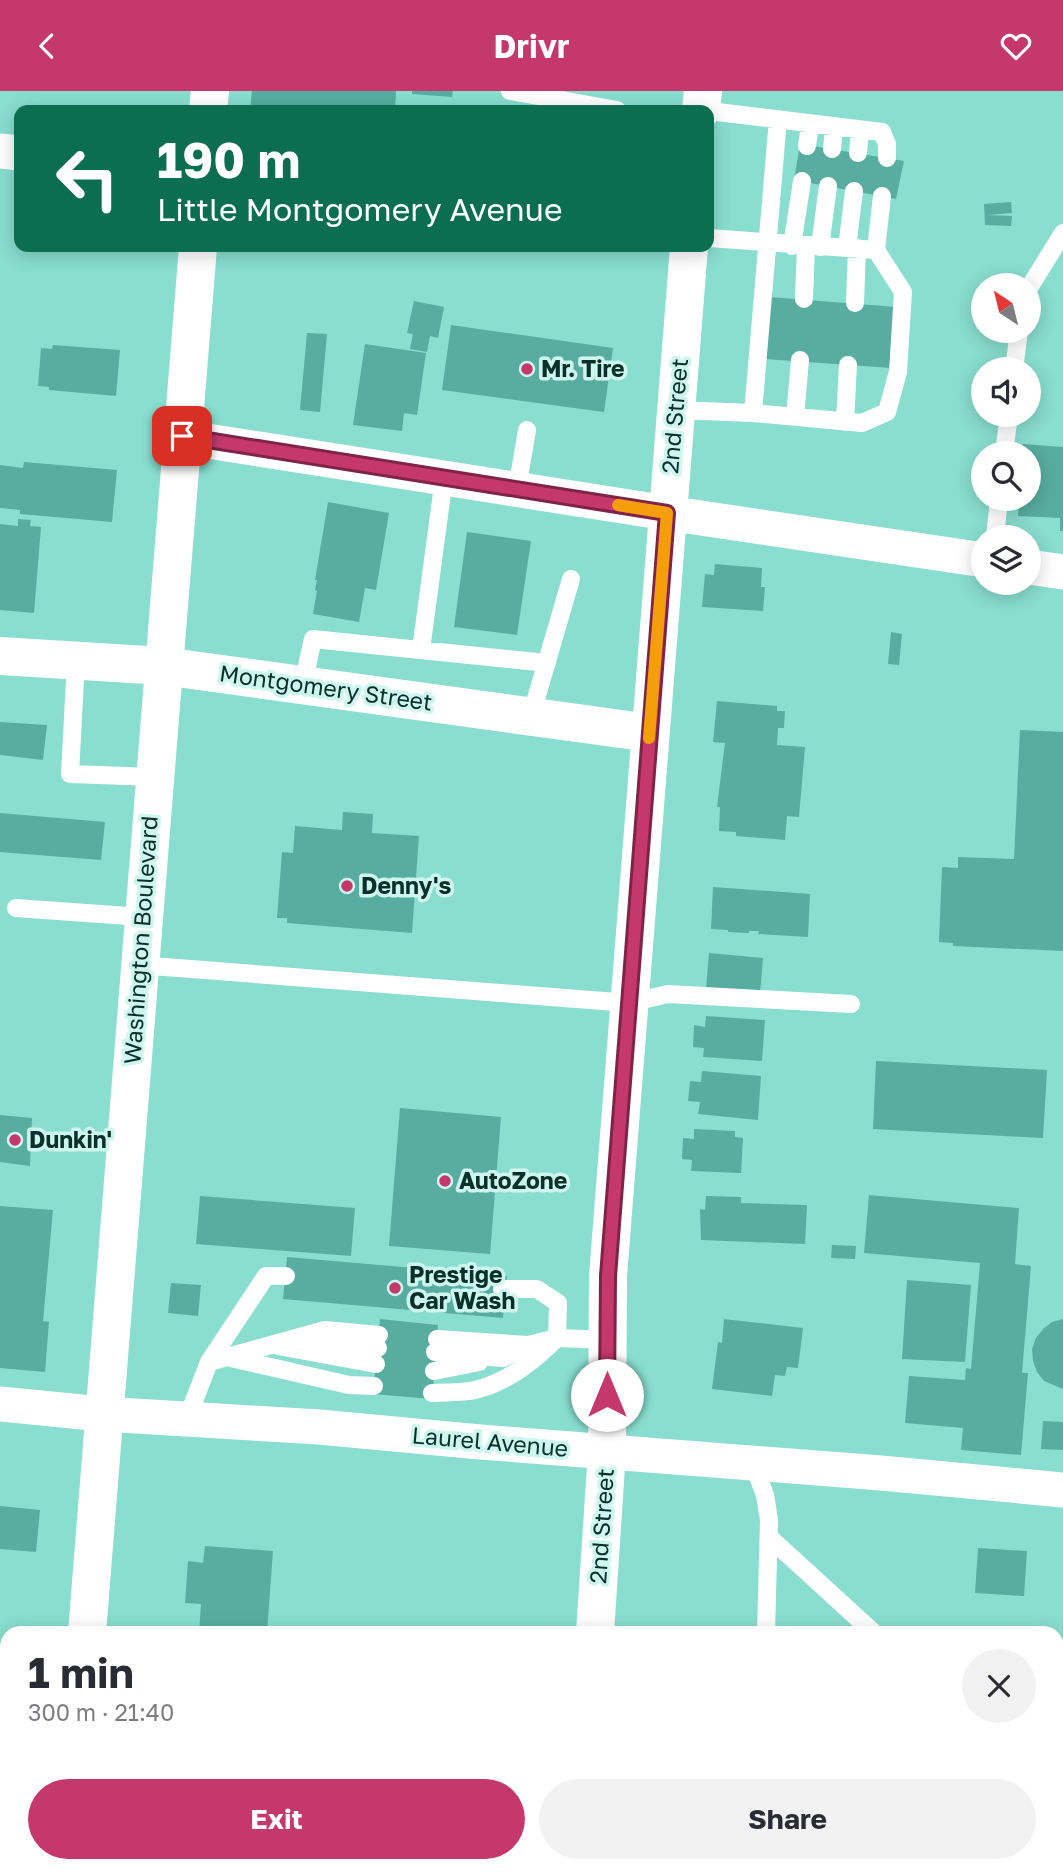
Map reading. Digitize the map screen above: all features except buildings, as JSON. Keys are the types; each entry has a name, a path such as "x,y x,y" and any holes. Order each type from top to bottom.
{"main road":[{"name":"Washington Boulevard","path":"87,1626 102,1414 198,252"},
{"name":"2nd Street","path":"595,1626 607,1451 608,1276 690,252"},
{"name":"Montgomery Street","path":"0,656 163,666 650,733"}],"street":[{"path":"182,436 971,558"},
{"path":"1041,568 1063,572"},
{"name":"Laurel Avenue","path":"0,1403 102,1414 319,1427 1063,1490"}],"lane":[{"path":"510,91 589,105"},
{"path":"714,112 882,132 887,144 887,158"},
{"path":"753,413 778,120"},
{"path":"807,145 810,124"},
{"path":"832,149 834,126"},
{"path":"858,153 860,130"},
{"path":"802,181 806,246 804,299"},
{"path":"806,246 828,186"},
{"path":"854,191 852,248 855,303"},
{"path":"675,410 753,413 862,423 887,412 898,372 903,292 876,250 882,197"},
{"path":"1038,273 1063,233"},
{"path":"714,238 876,250"},
{"path":"795,417 800,360"},
{"path":"845,422 848,365"},
{"path":"517,489 527,430"},
{"path":"421,650 444,478"},
{"path":"531,716 571,579"},
{"path":"303,684 313,639 547,663"},
{"path":"76,660 70,774 154,777"},
{"path":"16,908 142,917"},
{"path":"139,965 629,1003 667,994 851,1004"},
{"path":"187,1419 209,1362 266,1276 286,1276"},
{"path":"432,1393 473,1391 495,1384 534,1361 557,1338 558,1303 537,1289 502,1289"},
{"path":"209,1362 325,1330 377,1349 279,1343"},
{"path":"434,1371 503,1357 528,1345 557,1338 608,1340"},
{"path":"503,1357 436,1345 528,1345"},
{"path":"228,1357 349,1385 374,1387"},
{"path":"753,1463 765,1495 770,1538 766,1626"},
{"path":"770,1538 866,1626"}],"slow traffic":[{"path":"618,505 667,513 649,738"}],"place":[{"name":"Mr. Tire","path":"527,369"},
{"name":"Denny's","path":"347,886"},
{"name":"Dunkin'","path":"15,1140"},
{"name":"AutoZone","path":"445,1181"},
{"name":"Prestige Car Wash","path":"395,1288"}],"route":[{"path":"182,436 667,513 608,1276 607,1395"}]}
